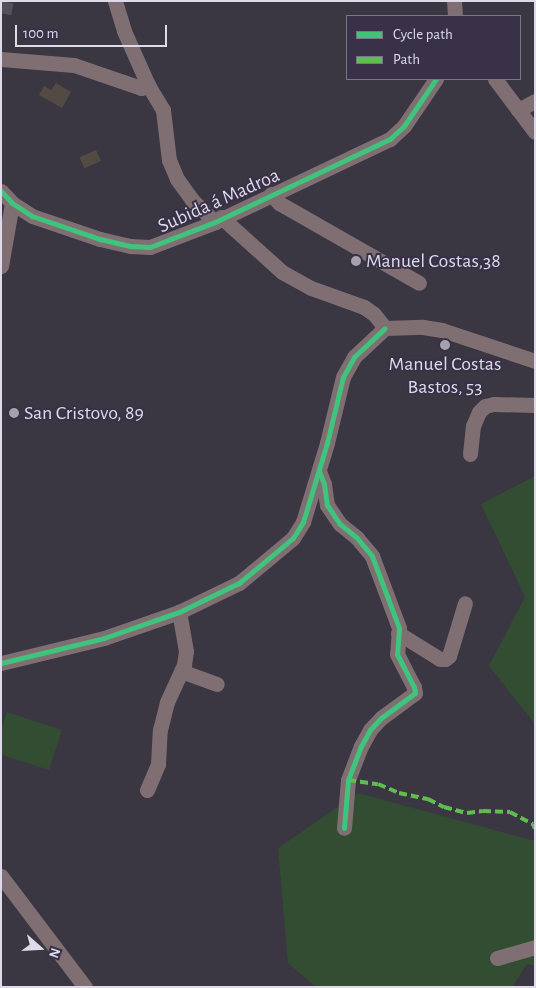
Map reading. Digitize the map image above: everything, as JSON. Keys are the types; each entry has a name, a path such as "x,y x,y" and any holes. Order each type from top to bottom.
{"street":[{"path":"115,1 124,32 148,85 163,110 169,160 177,179 192,200 282,272 311,288 364,307 374,314 386,328"},
{"path":"454,1 455,15"},
{"path":"1,59 74,66 141,88 148,85"},
{"name":"Subida á Madroa","path":"1,191 12,203 32,216 65,228 140,248 166,242 390,139 404,126 435,80"},
{"path":"497,80 535,132"},
{"path":"518,110 535,101"},
{"name":"Subida á Madroa","path":"271,194 279,203 419,283"},
{"path":"1,266 12,203"},
{"path":"1,663 104,638 179,612 239,583 293,538 303,522 319,471 346,370 354,358 386,328 423,327 442,330 535,360"},
{"path":"470,454 473,426 479,412 485,406 494,404 535,405"},
{"path":"319,471 324,484 327,505 340,524 358,538 372,556 399,628 396,654 414,687 415,693 381,718 370,730 361,746 348,780 344,828"},
{"path":"398,633 440,659 445,659 449,656 465,603"},
{"path":"147,790 158,764 160,730 167,702 181,671 186,651 179,612"},
{"path":"181,671 217,684"},
{"path":"1,876 85,987"},
{"path":"497,958 535,947"}],"green space":[{"path":"535,476 535,724 489,666 525,597 481,504"},
{"path":"7,712 62,730 49,770 1,755 1,730"},
{"path":"358,793 535,841 535,966 527,964 512,987 316,987 288,963 278,848"}],"building":[{"path":"56,83 71,92 62,108 39,95 44,86 51,90"},
{"path":"96,150 101,161 84,168 80,157"}],"tunnel":[{"path":"1,13 3,1"}],"marked path":[{"path":"348,780 378,784 399,793 428,799 444,807 467,813 483,811 510,812 533,824 535,829"}],"cycle path":[{"path":"1,191 12,203 32,216 100,239 130,246 150,247 215,222 390,139 404,126 435,80"},
{"path":"1,663 104,638 179,612 239,583 293,538 303,522 327,443 343,377 354,357 385,328"},
{"path":"319,471 324,484 327,505 340,524 357,538 372,556 399,628 397,654 414,687 415,693 381,718 370,730 361,746 348,780 344,828"}],"place":[{"name":"Manuel Costas,38","path":"356,261"},
{"name":"Manuel Costas Bastos, 53","path":"445,345"},
{"name":"San Cristovo, 89","path":"14,413"}]}
